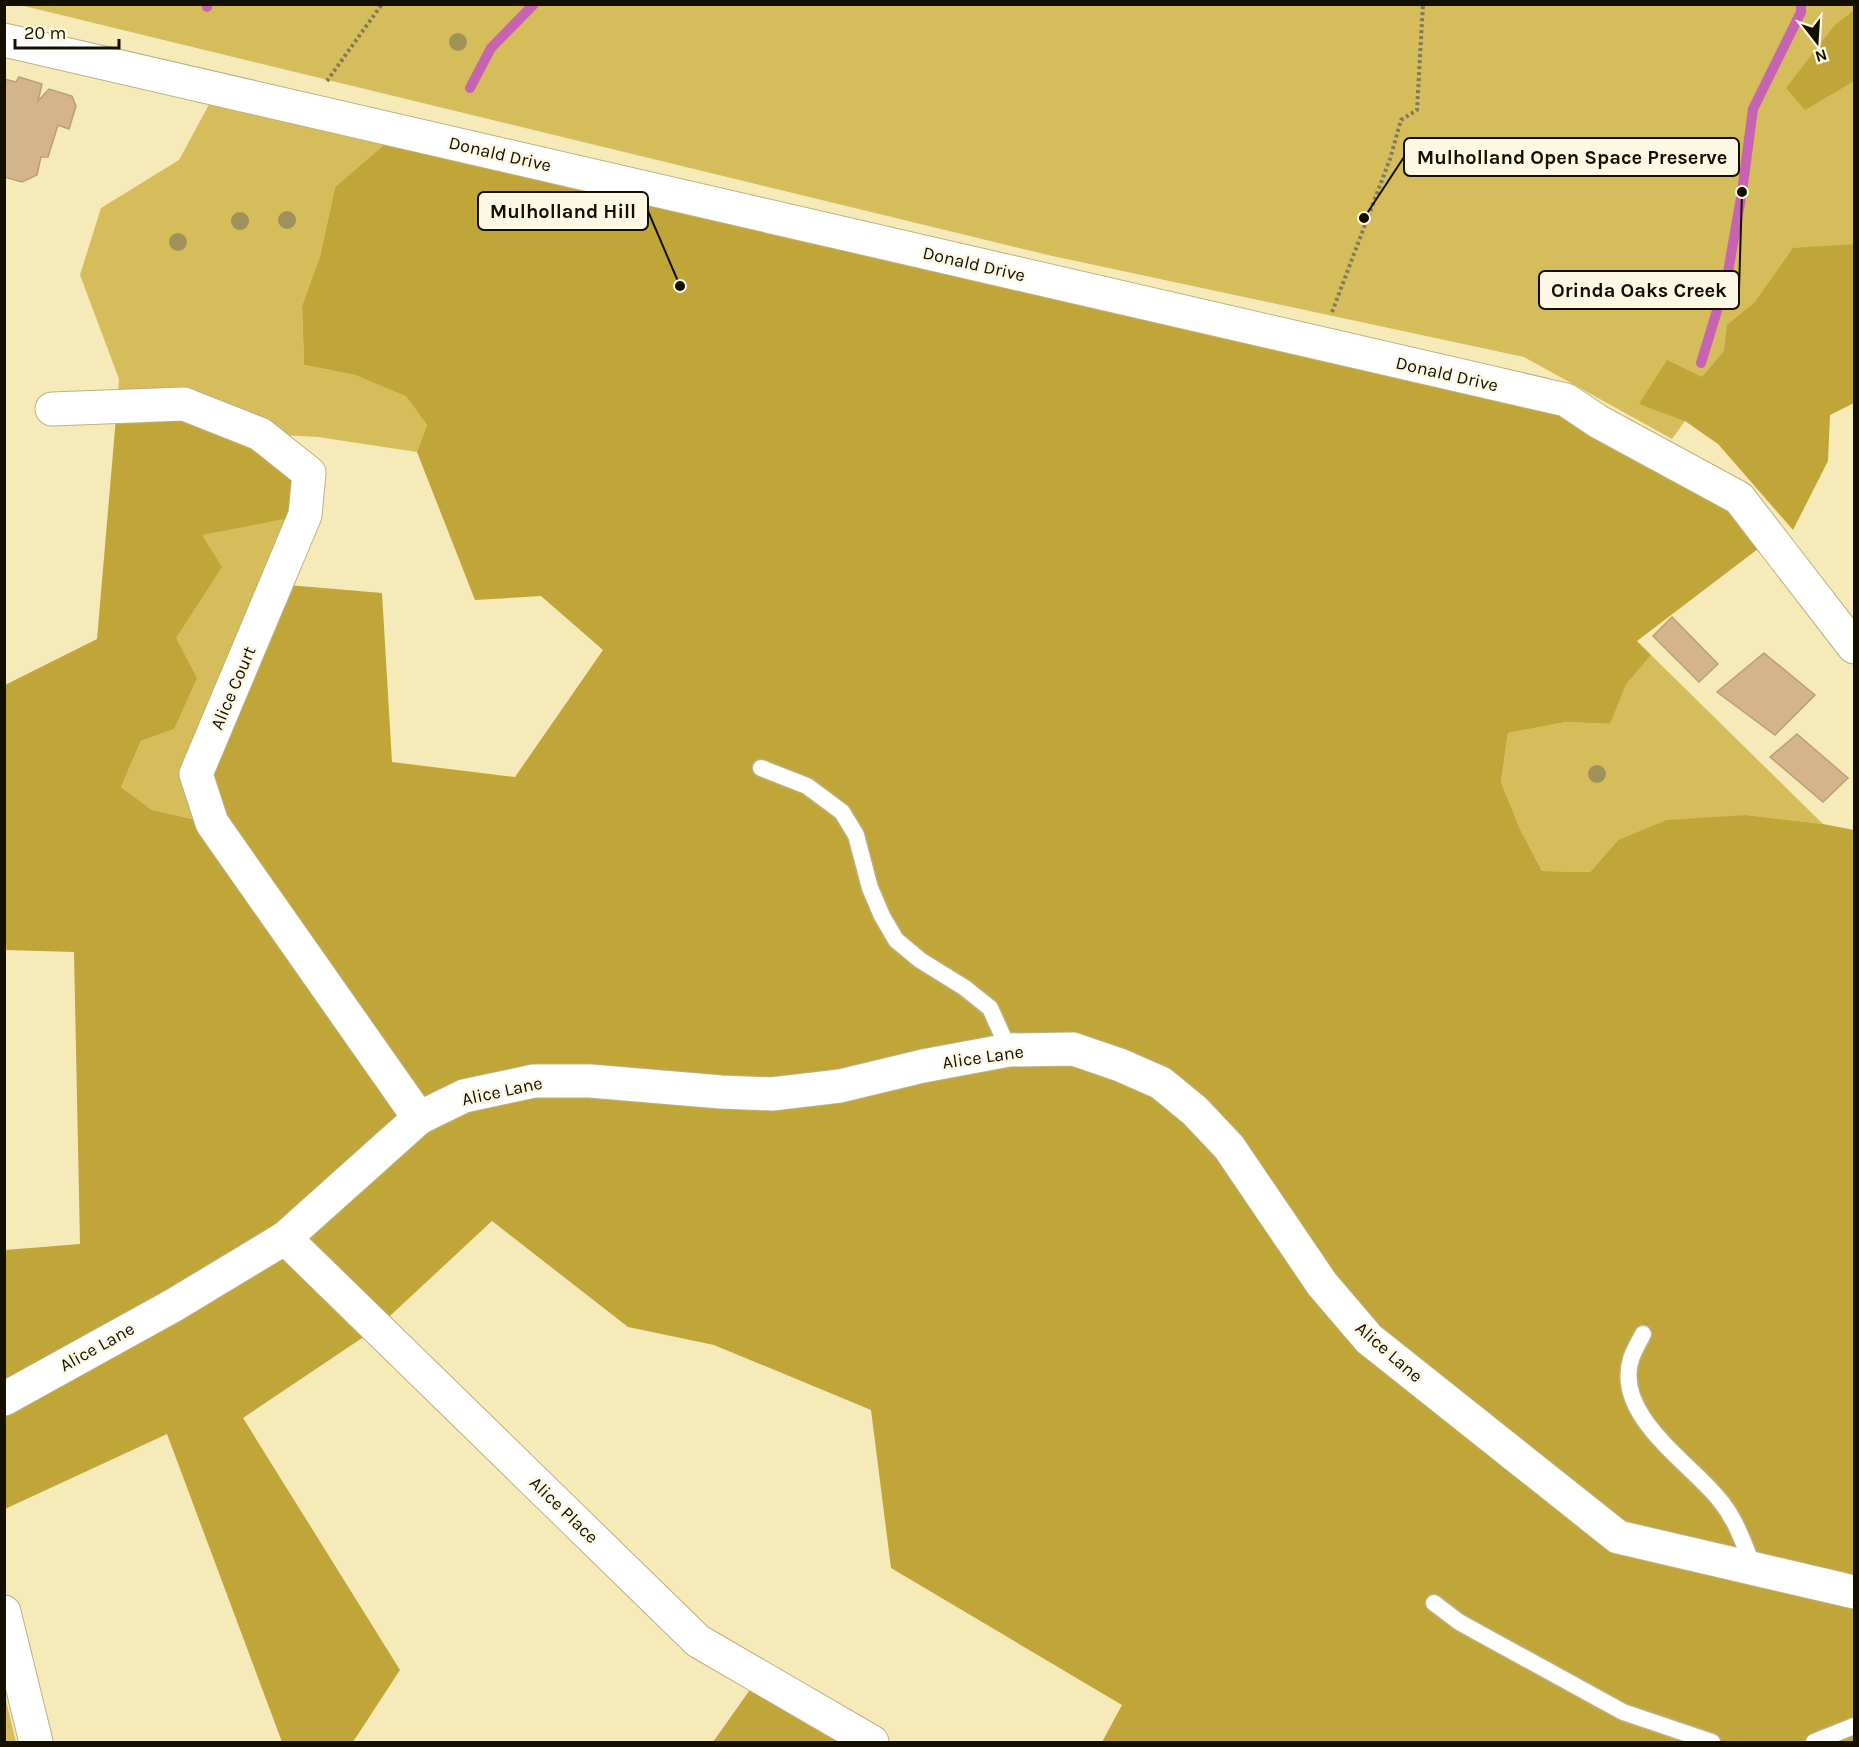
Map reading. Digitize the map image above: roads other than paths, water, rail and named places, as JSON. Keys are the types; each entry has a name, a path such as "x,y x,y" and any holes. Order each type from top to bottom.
{"street":[{"name":"Donald Drive","path":"4,40 1566,400 1599,422 1739,498 1854,647"},
{"name":"Alice Court","path":"52,409 184,404 260,435 309,473 305,515 196,774 212,823 420,1118"},
{"name":"Alice Lane","path":"4,1399 174,1305 285,1238 420,1118 464,1096 534,1081 590,1081 772,1094 840,1086 922,1066 1009,1050 1072,1049 1120,1065 1161,1083 1195,1110 1229,1147 1322,1284 1369,1339 1618,1537 1854,1592"},
{"name":"Alice Place","path":"285,1238 698,1641 872,1743"},
{"path":"4,1612 36,1743"}],"lane":[{"path":"761,768 807,786 842,812 856,836 870,888 896,940 920,960 965,988 990,1008 1009,1050"},
{"path":"1643,1334 1631,1360 1629,1384 1637,1406 1658,1440 1722,1502 1737,1529 1754,1569"},
{"path":"1434,1603 1459,1622 1623,1712 1712,1743"},
{"path":"1815,1743 1854,1726"}],"waterway":[{"path":"470,88 491,48 534,4"},
{"path":"1701,363 1727,278 1753,109 1801,12 1801,4"}],"place":[{"name":"Orinda Oaks Creek","path":"1742,192"},
{"name":"Mulholland Open Space Preserve","path":"1364,218"},
{"name":"Mulholland Hill","path":"680,286"}]}
